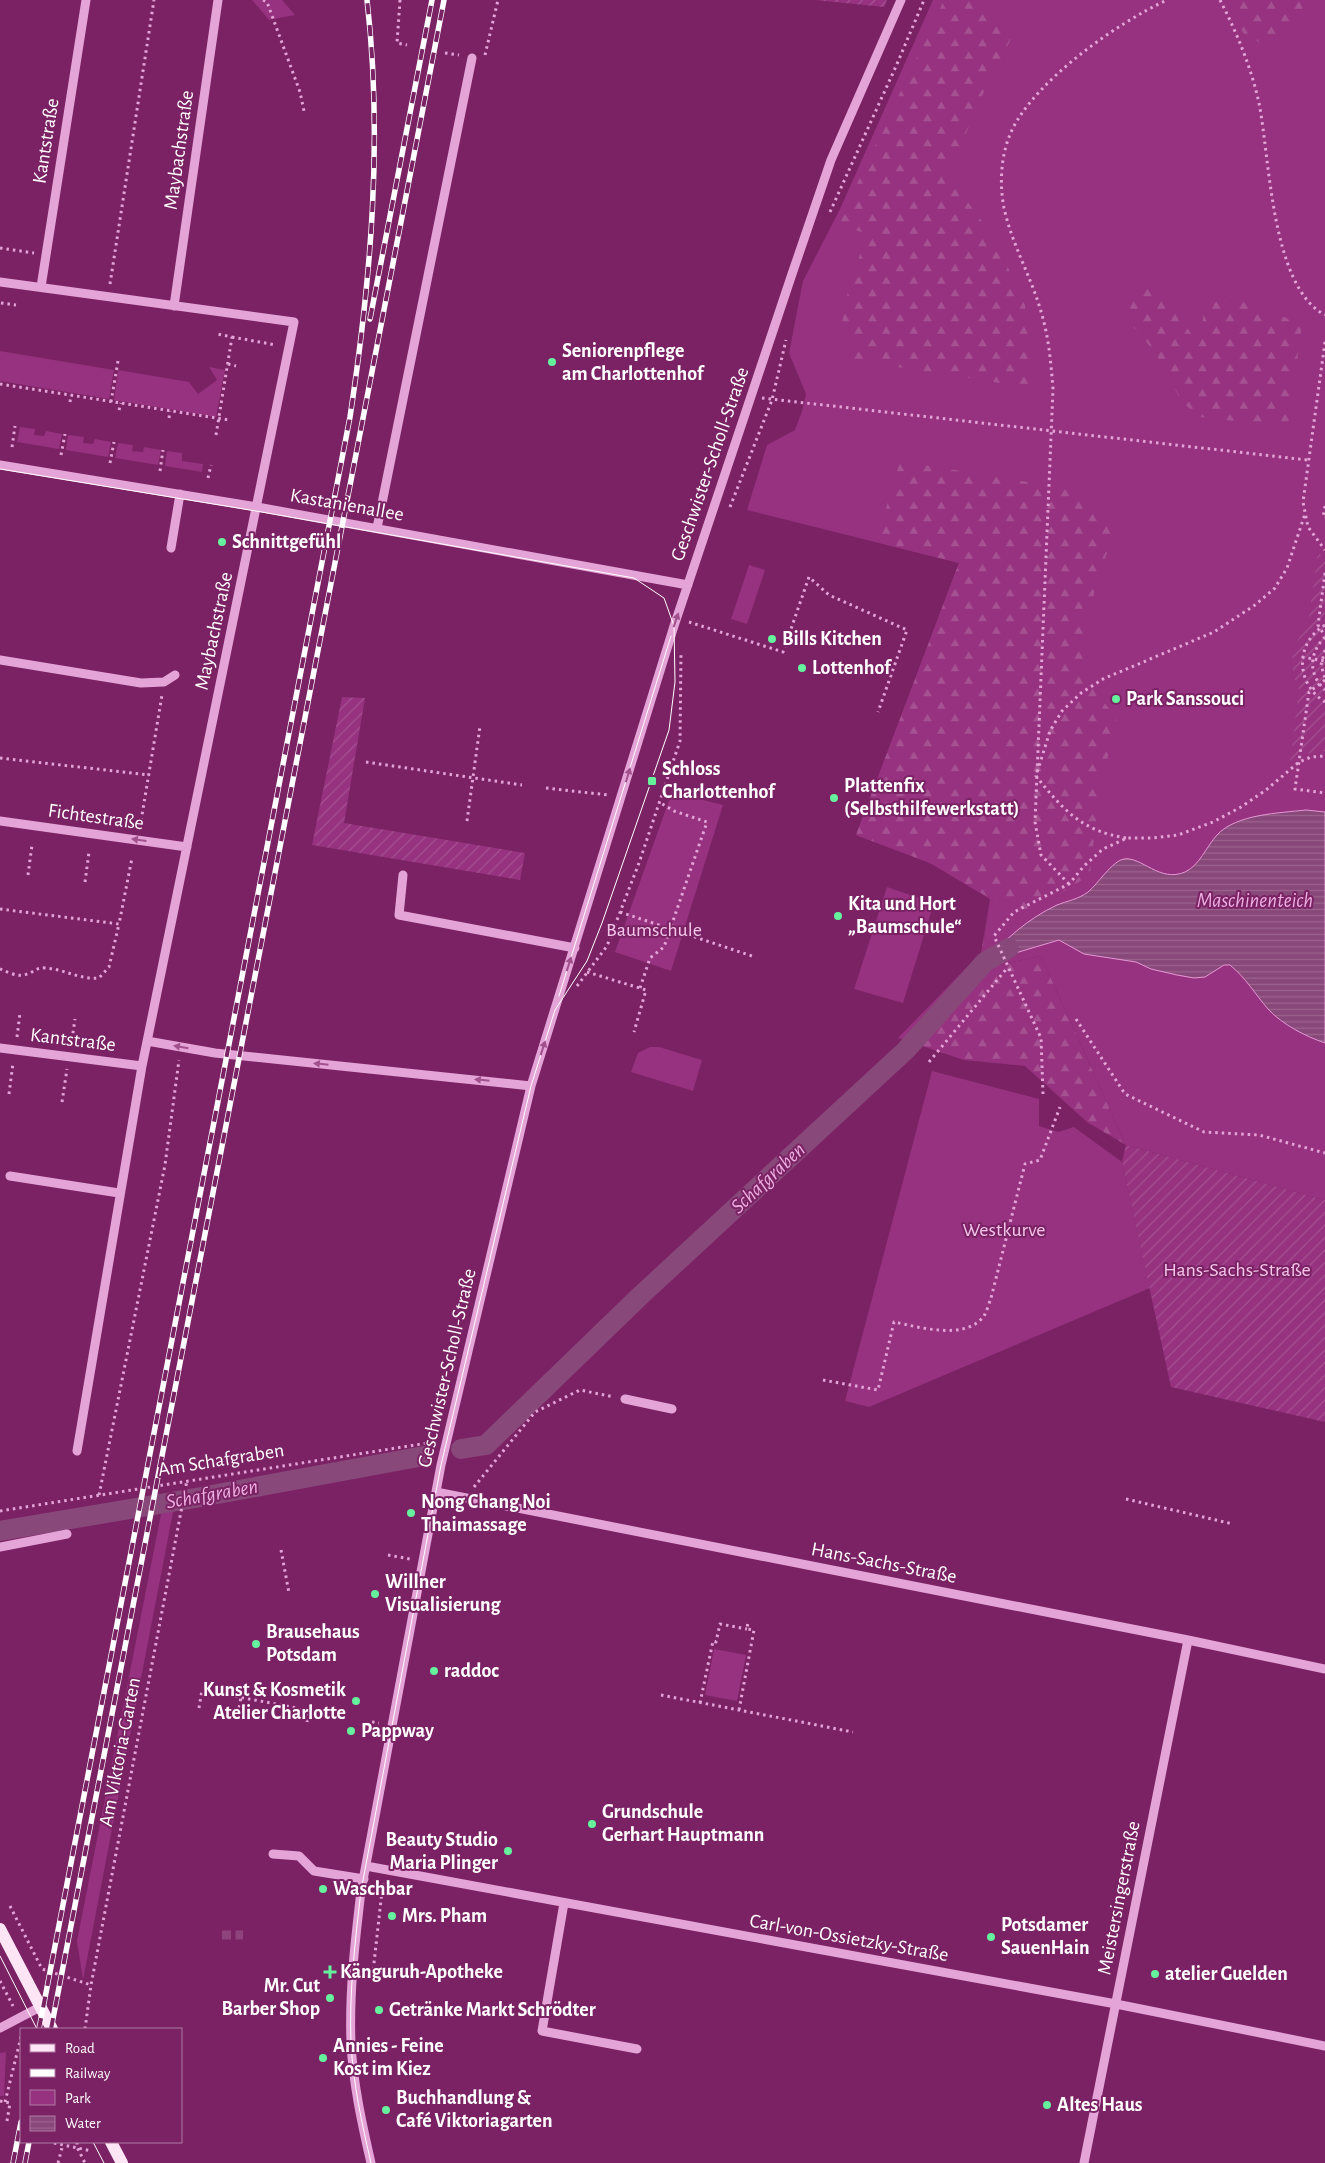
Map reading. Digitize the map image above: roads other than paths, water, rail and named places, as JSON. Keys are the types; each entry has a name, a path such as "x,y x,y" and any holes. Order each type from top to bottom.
{"main road":[{"path":"0,1929 51,2028"},
{"path":"112,2143 122,2163"}],"street":[{"name":"Kantstraße","path":"41,287 86,0"},
{"name":"Maybachstraße","path":"174,306 218,0"},
{"name":"Geschwister-Scholl-Straße","path":"371,2163 356,2088 351,2044 353,1956 364,1879 436,1492 531,1086 677,618 751,397 832,160 901,0"},
{"path":"377,528 472,58"},
{"name":"Maybachstraße","path":"0,282 294,322 142,1066 77,1451"},
{"name":"Kastanienallee","path":"0,465 257,507 688,585"},
{"path":"171,548 180,494"},
{"path":"0,660 141,683 164,682 175,675"},
{"name":"Fichtestraße","path":"0,820 187,847"},
{"path":"403,874 399,915 574,948"},
{"path":"147,1041 215,1053 531,1086"},
{"name":"Kantstraße","path":"0,1048 142,1066"},
{"path":"10,1176 119,1194"},
{"path":"625,1399 672,1409"},
{"name":"Hans-Sachs-Straße","path":"436,1492 1188,1640 1325,1669"},
{"path":"0,1547 67,1534"},
{"name":"Meistersingerstraße","path":"1084,2163 1188,1640"},
{"path":"273,1854 299,1856 314,1871 364,1879"},
{"name":"Carl-von-Ossietzky-Straße","path":"366,1866 1116,2004 1325,2046"},
{"path":"564,1903 542,2031 637,2048"},
{"path":"0,2028 40,2007"}],"water":[{"name":"Maschinenteich","path":"1306,810 1325,812 1325,1043 1280,1020 1230,965 1224,965 1205,977 1194,978 1151,969 1136,962 1084,954 1059,940 985,962 1009,937 1037,916 1088,892 1119,861 1130,859 1167,874 1185,872 1195,865 1217,835 1225,828 1259,816"}],"waterway":[{"name":"Schafgraben","path":"461,1449 486,1445 639,1297 906,1050 985,962 1009,948"},
{"name":"Schafgraben","path":"0,1531 201,1497 424,1456"}],"tunnel":[{"path":"222,1935 243,1935"}],"tram line":[{"path":"0,469 256,511 634,578 664,598 674,626 675,682 669,730 602,923 587,961 555,1010 531,1086 441,1465 361,1891 355,1948 351,2005 352,2058 358,2103 371,2163"},
{"path":"559,996 671,636"},
{"path":"0,1956 36,2028"},
{"path":"94,2143 104,2163"}],"railway":[{"path":"39,2028 350,417 364,313 372,209 374,104 367,0"},
{"path":"370,319 432,0"},
{"path":"51,2028 444,0"},
{"path":"13,2163 20,2127"},
{"path":"25,2163 29,2143"}],"place":[{"name":"Seniorenpflege am Charlottenhof","path":"552,362"},
{"name":"Schnittgefühl","path":"222,542"},
{"name":"Bills Kitchen","path":"772,639"},
{"name":"Lottenhof","path":"802,668"},
{"name":"Park Sanssouci","path":"1116,699"},
{"name":"Schloss Charlottenhof","path":"652,781"},
{"name":"Plattenfix (Selbsthilfewerkstatt)","path":"834,798"},
{"name":"Kita und Hort „Baumschule“","path":"838,916"},
{"name":"Nong Chang Noi Thaimassage","path":"411,1513"},
{"name":"Willner Visualisierung","path":"375,1594"},
{"name":"Brausehaus Potsdam","path":"256,1644"},
{"name":"raddoc","path":"434,1671"},
{"name":"Kunst & Kosmetik Atelier Charlotte","path":"356,1701"},
{"name":"Pappway","path":"351,1731"},
{"name":"Grundschule Gerhart Hauptmann","path":"592,1824"},
{"name":"Beauty Studio Maria Plinger","path":"508,1851"},
{"name":"Waschbar","path":"323,1889"},
{"name":"Mrs. Pham","path":"392,1916"},
{"name":"Potsdamer SauenHain","path":"991,1937"},
{"name":"Känguruh-Apotheke","path":"330,1972"},
{"name":"atelier Guelden","path":"1155,1974"},
{"name":"Mr. Cut Barber Shop","path":"330,1998"},
{"name":"Getränke Markt Schrödter","path":"379,2010"},
{"name":"Annies - Feine Kost im Kiez","path":"323,2058"},
{"name":"Altes Haus","path":"1047,2105"},
{"name":"Buchhandlung & Café Viktoriagarten","path":"386,2110"}],"park label":[{"name":"Baumschule","path":"654,930"},
{"name":"Westkurve","path":"1004,1230"}]}
